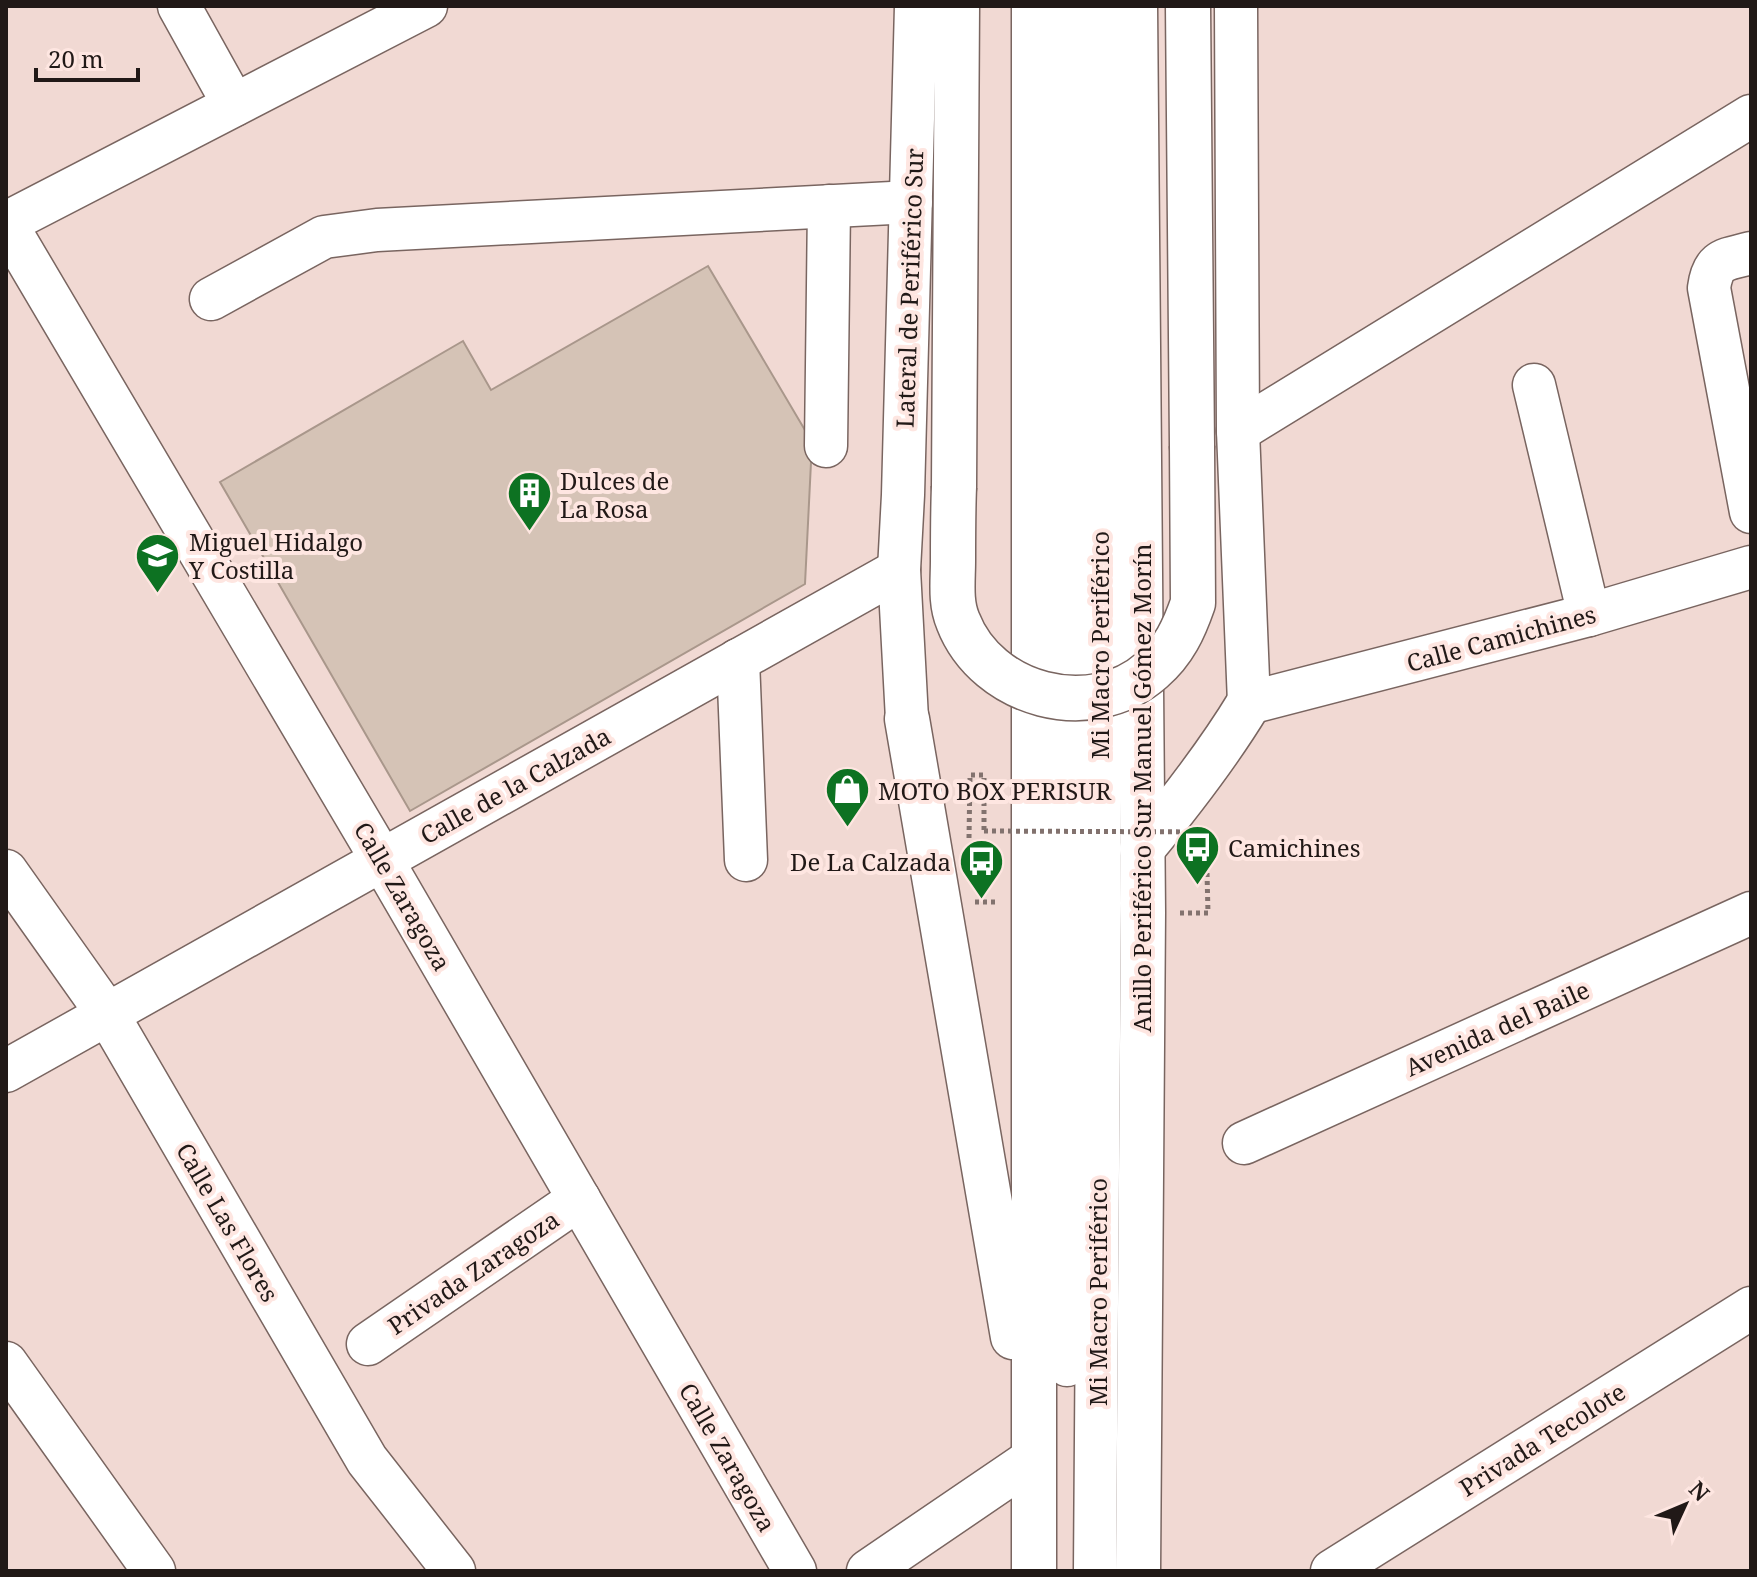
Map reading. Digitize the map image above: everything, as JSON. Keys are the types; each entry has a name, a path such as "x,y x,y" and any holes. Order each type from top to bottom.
{"highway":[{"path":"957,6 953,602 958,622 968,641 996,672 1032,692 1073,699 1114,692 1150,672 1177,642 1193,603 1188,6"},
{"path":"1034,6 1034,1571"},
{"name":"Anillo Periférico Sur Manuel Gómez Morín","path":"1135,6 1143,913 1138,1571"},
{"path":"1142,849 1203,774 1249,703"},
{"path":"907,719 1034,1458"}],"street":[{"path":"179,6 234,105"},
{"path":"6,224 426,6"},
{"name":"Lateral de Periférico Sur","path":"907,719 899,570 916,6"},
{"name":"Mi Macro Periférico","path":"1066,6 1068,1571"},
{"name":"Mi Macro Periférico","path":"1095,6 1100,919 1095,1571"},
{"path":"1249,703 1238,431 1236,17 1272,6"},
{"path":"1238,431 1751,116"},
{"path":"211,299 324,237 393,229 911,202"},
{"path":"826,446 829,206"},
{"name":"Calle Zaragoza","path":"6,224 382,860 795,1571"},
{"path":"1732,260 1709,288 1751,512"},
{"path":"1534,385 1589,615"},
{"name":"Calle Camichines","path":"1249,703 1589,615 1751,567"},
{"name":"Calle de la Calzada","path":"6,1071 899,570"},
{"path":"738,660 746,860"},
{"name":"Calle Las Flores","path":"6,871 108,1015 367,1460 454,1571"},
{"name":"Avenida del Baile","path":"1244,1143 1751,913"},
{"name":"Privada Zaragoza","path":"368,1344 579,1199"},
{"name":"Privada Tecolote","path":"1332,1571 1751,1308"},
{"path":"6,1363 154,1571"},
{"path":"868,1571 1034,1458"}],"path":[{"path":"969,838 970,775 984,775 984,831 1206,832 1208,913 1143,913"},
{"path":"969,902 1034,903"}],"building":[{"name":"Dulces de La Rosa","path":"708,266 812,442 805,584 410,811 220,482 463,341 491,390"}],"place":[{"name":"Dulces de La Rosa","path":"529,533"},
{"name":"Miguel Hidalgo Y Costilla","path":"158,594"},
{"name":"MOTO BOX PERISUR","path":"847,829"},
{"name":"Camichines","path":"1197,886"},
{"name":"De La Calzada","path":"982,900"}]}
